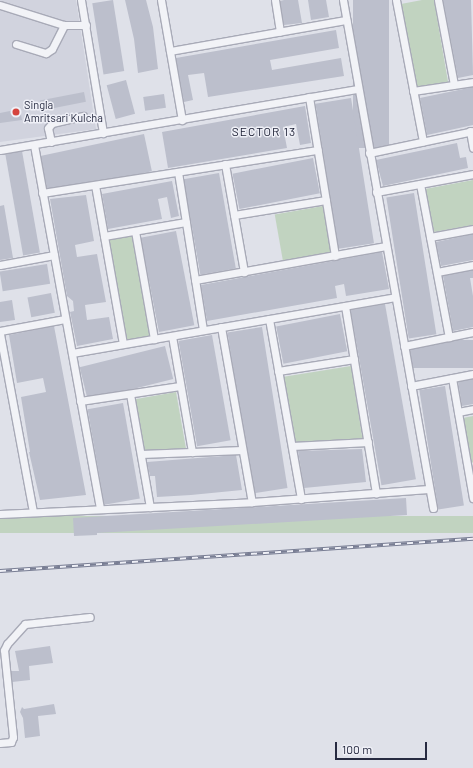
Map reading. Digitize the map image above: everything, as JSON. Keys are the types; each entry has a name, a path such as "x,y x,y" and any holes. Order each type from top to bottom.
{"street":[{"path":"82,0 103,133"},
{"path":"161,0 182,120"},
{"path":"274,0 280,32"},
{"path":"343,0 433,508"},
{"path":"396,0 423,142"},
{"path":"438,0 454,85"},
{"path":"0,5 64,25 86,25"},
{"path":"170,51 346,20"},
{"path":"16,44 46,53 52,49 64,25"},
{"path":"413,91 473,82"},
{"path":"0,150 358,89"},
{"path":"309,97 335,256"},
{"path":"51,142 48,128 52,123 83,116"},
{"path":"369,153 472,131 473,148"},
{"path":"34,145 100,509"},
{"path":"42,193 318,150"},
{"path":"225,164 244,272"},
{"path":"178,172 203,330"},
{"path":"376,192 473,174"},
{"path":"420,184 449,337"},
{"path":"94,185 123,344"},
{"path":"234,215 326,200"},
{"path":"104,236 186,222"},
{"path":"430,237 473,229"},
{"path":"135,231 154,339"},
{"path":"195,280 386,246"},
{"path":"0,265 54,255"},
{"path":"437,272 473,265"},
{"path":"72,353 395,297"},
{"path":"345,306 376,493"},
{"path":"33,512 0,332 65,319"},
{"path":"269,319 301,499"},
{"path":"221,327 252,502"},
{"path":"404,346 473,332"},
{"path":"172,336 192,452"},
{"path":"278,370 354,359"},
{"path":"411,386 473,374"},
{"path":"452,378 458,412 471,467 473,498"},
{"path":"80,401 180,386"},
{"path":"130,394 150,507"},
{"path":"458,412 473,409"},
{"path":"292,446 368,442"},
{"path":"141,454 242,450"},
{"path":"0,514 252,502 430,489"},
{"path":"0,743 8,743 13,737 4,650 7,644 25,624 90,617"}],"shaded area":[{"path":"0,0 76,0 96,129 0,142"}],"green space":[{"path":"422,0 434,0 448,82 416,87 401,4"},
{"path":"473,180 473,225 434,232 425,189"},
{"path":"323,206 331,252 283,261 275,215"},
{"path":"132,236 150,336 126,341 108,240"},
{"path":"351,366 362,438 295,449 284,377"},
{"path":"176,392 186,448 144,456 134,399"},
{"path":"473,416 473,462 472,463 463,418"},
{"path":"0,516 473,516 473,533 0,533"}],"building":[{"path":"113,0 124,71 104,74 92,3"},
{"path":"125,0 146,0 153,27 158,69 138,73 134,39"},
{"path":"298,0 302,23 284,25 280,1"},
{"path":"308,0 326,0 329,17 311,20"},
{"path":"353,0 389,0 389,148 353,148"},
{"path":"443,0 471,0 473,75 458,78"},
{"path":"336,30 339,48 270,60 272,70 341,58 344,76 208,97 204,73 188,75 193,100 184,102 176,58"},
{"path":"126,80 135,114 116,119 107,85"},
{"path":"473,87 473,125 427,135 420,98"},
{"path":"84,92 86,102 42,110 40,101"},
{"path":"164,94 166,108 145,111 143,97"},
{"path":"351,98 374,243 338,249 315,104"},
{"path":"305,106 311,143 300,145 296,124 283,127 287,148 168,168 162,132"},
{"path":"20,109 22,120 0,123 0,113"},
{"path":"144,134 152,171 48,193 40,156"},
{"path":"457,143 460,158 466,157 468,168 383,186 376,160"},
{"path":"22,151 40,252 23,255 5,154"},
{"path":"313,158 320,193 239,209 233,174"},
{"path":"219,173 236,269 200,275 184,179"},
{"path":"172,181 179,216 171,218 167,197 158,199 162,219 108,229 102,194"},
{"path":"414,193 436,334 409,339 386,197"},
{"path":"86,195 94,241 75,245 77,257 97,254 106,302 85,305 87,320 109,317 113,339 77,346 70,312 74,311 73,301 67,296 50,199"},
{"path":"4,205 13,258 0,260 0,206"},
{"path":"176,231 194,325 159,332 141,238"},
{"path":"473,234 473,260 441,266 436,242"},
{"path":"382,252 389,289 346,296 344,284 335,286 337,298 207,321 201,285"},
{"path":"47,264 50,284 3,291 0,271"},
{"path":"473,270 473,278 470,278 473,296 473,327 453,331 443,276"},
{"path":"51,293 55,313 31,317 27,298"},
{"path":"12,300 15,320 0,322 0,302"},
{"path":"385,304 416,479 381,485 351,310"},
{"path":"340,314 347,351 283,364 276,326"},
{"path":"54,326 86,495 40,500 29,452 21,397 46,392 43,378 17,383 9,335"},
{"path":"262,327 287,488 253,493 227,332"},
{"path":"212,335 231,440 197,446 179,341"},
{"path":"410,340 473,340 473,368 410,368"},
{"path":"165,346 173,379 88,400 80,367"},
{"path":"473,379 473,404 462,406 458,382"},
{"path":"445,386 464,506 438,510 419,390"},
{"path":"123,403 140,499 104,505 88,409"},
{"path":"362,449 366,482 304,488 298,451"},
{"path":"236,455 242,490 157,497 155,476 150,476 147,462"},
{"path":"406,498 407,515 97,533 97,535 74,536 73,518"},
{"path":"50,646 53,663 29,666 30,680 12,682 11,671 19,671 15,651"},
{"path":"54,704 56,714 38,716 40,736 25,738 23,718 20,712 22,707 24,709"}],"railway":[{"path":"0,571 473,539"}],"place":[{"name":"Singla Amritsari Kulcha","path":"16,112"}],"district":[{"name":"SECTOR 13","path":"264,132"}]}
